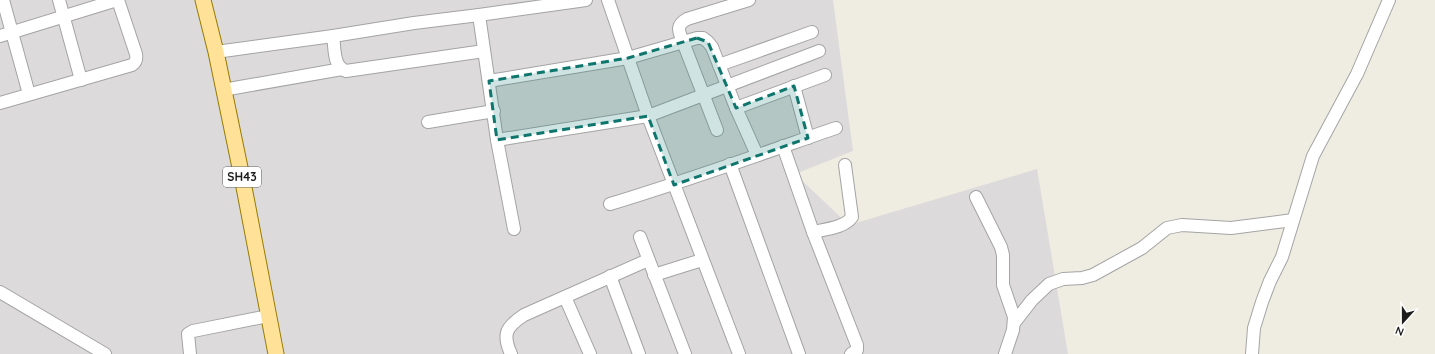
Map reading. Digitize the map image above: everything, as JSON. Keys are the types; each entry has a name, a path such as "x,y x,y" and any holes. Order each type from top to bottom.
{"main road":[{"name":"SH43","path":"203,0 216,52 276,354"}],"street":[{"path":"3,0 6,34 29,94"},
{"path":"59,0 80,80"},
{"path":"0,103 132,65 136,62 137,58 118,0 6,34"},
{"path":"211,0 212,37"},
{"path":"216,52 586,0"},
{"path":"608,0 648,116 739,354"},
{"path":"717,130 683,42 679,31 679,26 687,19 749,0"},
{"path":"1252,354 1254,328 1270,281 1282,258 1313,156 1356,74 1389,0"},
{"path":"479,16 497,140 514,229"},
{"path":"719,65 812,32"},
{"path":"333,36 336,59 338,65 342,69"},
{"path":"489,81 628,58 697,38 703,38 712,47 736,108 757,155"},
{"path":"223,90 342,69 346,71 484,51"},
{"path":"497,140 648,116 819,51"},
{"path":"736,108 826,75"},
{"path":"794,86 808,138"},
{"path":"428,122 494,111"},
{"path":"610,204 674,185 730,164 836,128"},
{"path":"783,146 813,232 858,345 855,353"},
{"path":"730,164 799,354"},
{"path":"813,232 841,225 848,222 852,216 845,165"},
{"path":"976,197 1001,247 1003,255 1003,285 1014,317 1014,323 1005,354"},
{"path":"1014,323 1032,300 1049,284 1063,279 1082,278 1093,275 1142,248 1166,228 1182,225 1231,228 1293,220"},
{"path":"640,237 686,354"},
{"path":"511,354 505,339 507,330 513,322 524,315 648,260"},
{"path":"654,275 702,260"},
{"path":"610,276 639,354"},
{"path":"0,292 105,354"},
{"path":"565,297 590,354"},
{"path":"190,354 188,334 193,331 268,316"}],"highlighted area":[{"path":"697,38 708,42 736,108 794,86 808,138 674,185 648,116 497,140 489,81 628,58"}],"shaded area":[{"path":"0,0 833,0 853,151 795,174 849,225 1037,169 1068,354 0,354"}]}
